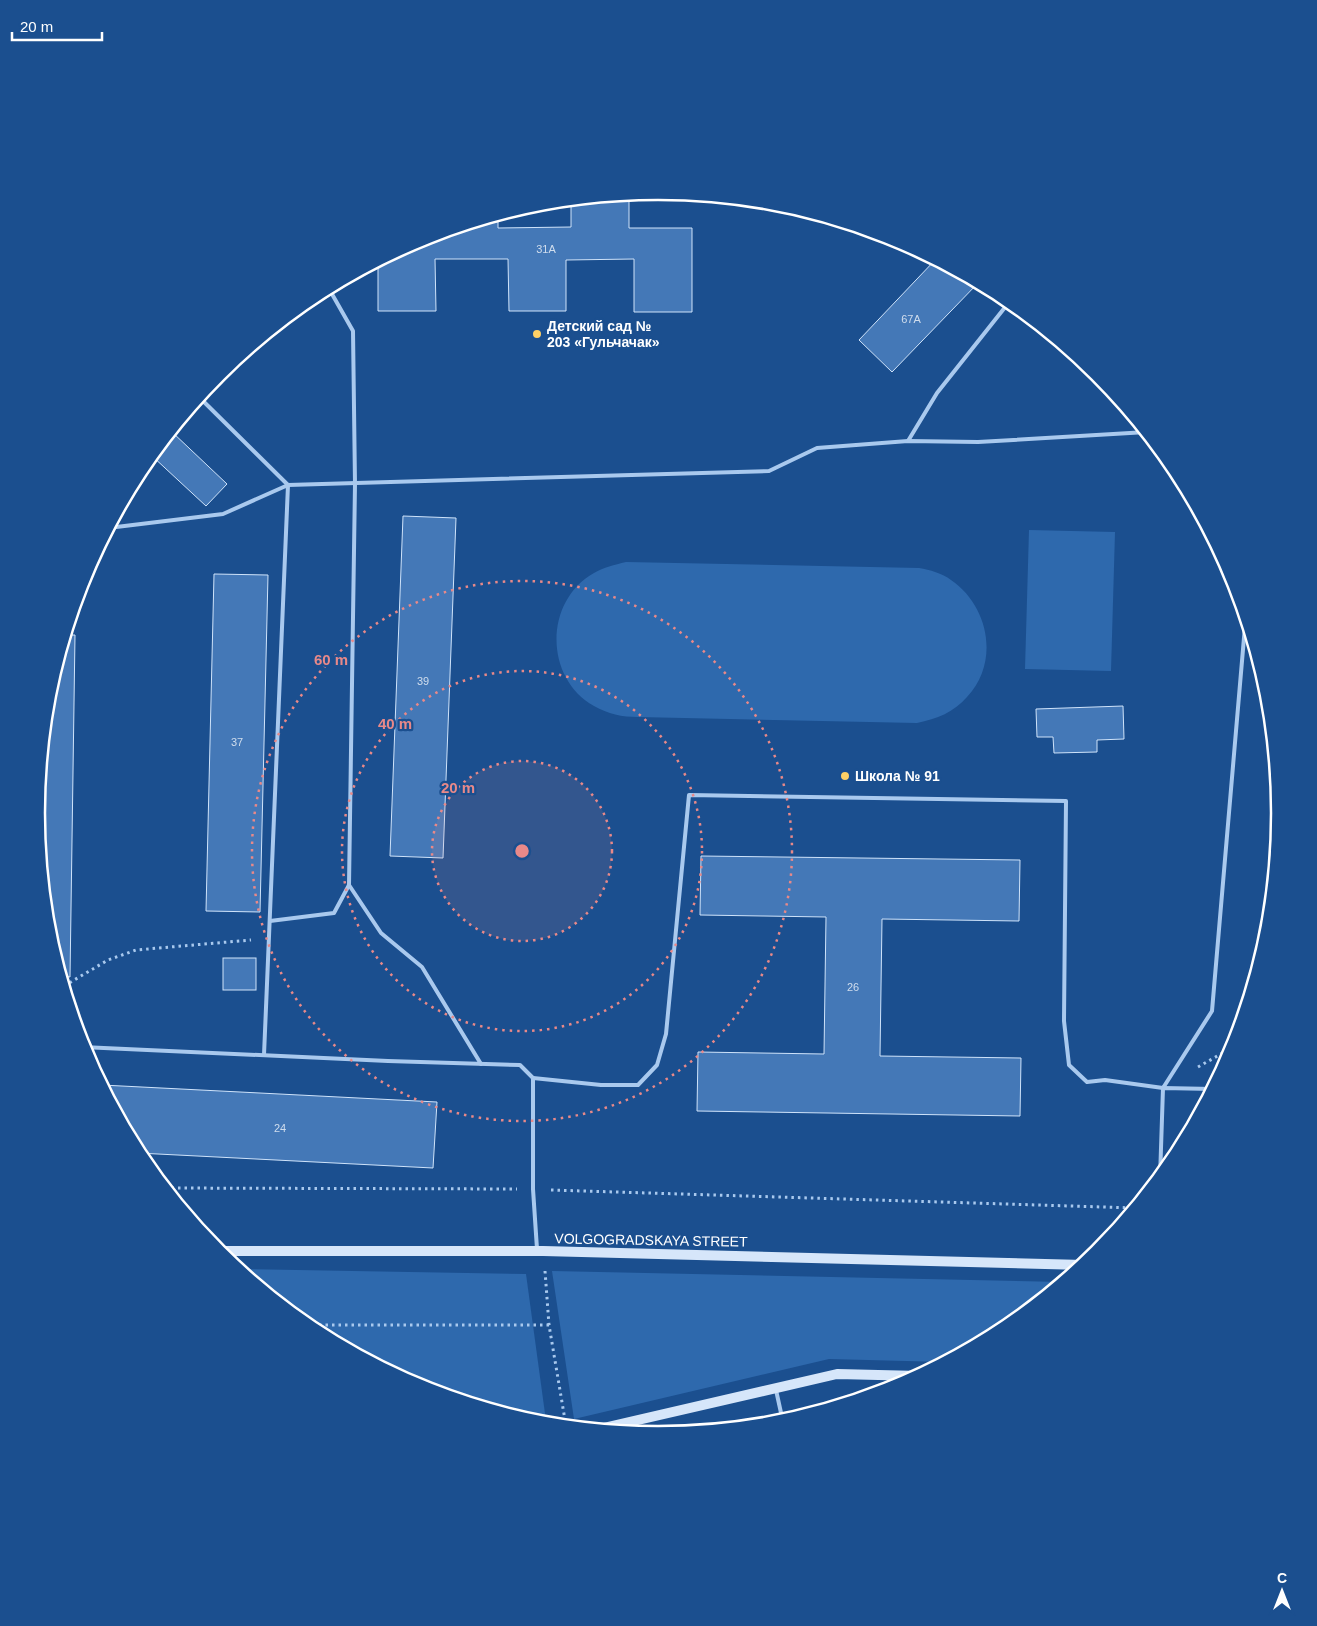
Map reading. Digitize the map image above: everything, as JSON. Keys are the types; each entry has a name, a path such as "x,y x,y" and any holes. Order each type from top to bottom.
{"main road":[{"name":"VOLGOGRADSKAYA STREET","path":"229,1251 540,1252 1073,1265"},
{"path":"617,1425 837,1374 903,1376"}],"lane":[{"path":"270,921 334,913 349,885 356,484 353,331 332,294"},
{"path":"908,441 937,393 1005,307"},
{"path":"203,402 288,485 264,1055"},
{"path":"116,527 223,514 288,485 770,471 818,448 908,441 978,442 1139,432"},
{"path":"1160,1165 1163,1088 1212,1011 1244,633"},
{"path":"92,1047 520,1065 533,1078 601,1085 638,1085 656,1065 666,1034 689,795 1066,801 1064,1021 1069,1065 1087,1082 1105,1080 1163,1088 1206,1089"},
{"path":"349,885 381,933 422,967 481,1064"},
{"path":"533,1078 533,1189 540,1252"},
{"path":"776,1388 781,1414"}],"path":[{"path":"69,983 108,960 136,950 253,939 270,931"},
{"path":"174,1188 533,1189 1128,1208"},
{"path":"540,1252 549,1325 565,1419"},
{"path":"321,1325 549,1325"}],"shaded area":[{"path":"1029,530 1115,532 1111,671 1025,669"},
{"path":"626,562 919,568 932,571 944,575 951,580 964,591 974,604 986,635 984,668 977,683 957,707 938,717 917,723 632,717 610,713 594,706 578,693 566,677 559,659 556,640 559,620 566,602 578,586 598,571"},
{"path":"249,1269 526,1274 545,1416 500,1406 461,1394 387,1363 318,1323 285,1300"},
{"path":"552,1271 1054,1282 999,1323 932,1362 829,1359 574,1419"}],"building":[{"path":"629,200 629,228 692,228 692,312 634,312 634,259 566,260 566,311 509,311 508,259 435,259 436,311 378,311 378,268 424,246 498,221 498,228 571,227 571,206"},
{"path":"931,264 974,287 892,372 859,340"},
{"path":"176,435 227,484 206,506 157,460"},
{"path":"403,516 456,518 443,858 390,856"},
{"path":"214,574 268,575 260,912 206,911"},
{"path":"72,635 75,635 70,977 67,977 66,972 50,893 45,813 50,733 66,654"},
{"path":"1123,706 1124,739 1097,740 1097,752 1054,753 1053,737 1037,737 1036,709"},
{"path":"701,856 1020,860 1019,921 882,919 880,1056 1021,1058 1020,1116 697,1111 698,1052 824,1054 826,917 700,915"},
{"path":"223,958 256,958 256,990 223,990"},
{"path":"109,1085 437,1102 433,1168 148,1153"}],"place":[{"name":"Детский сад № 203 «Гульчачак»","path":"537,334"},
{"name":"Школа № 91","path":"845,776"}]}
